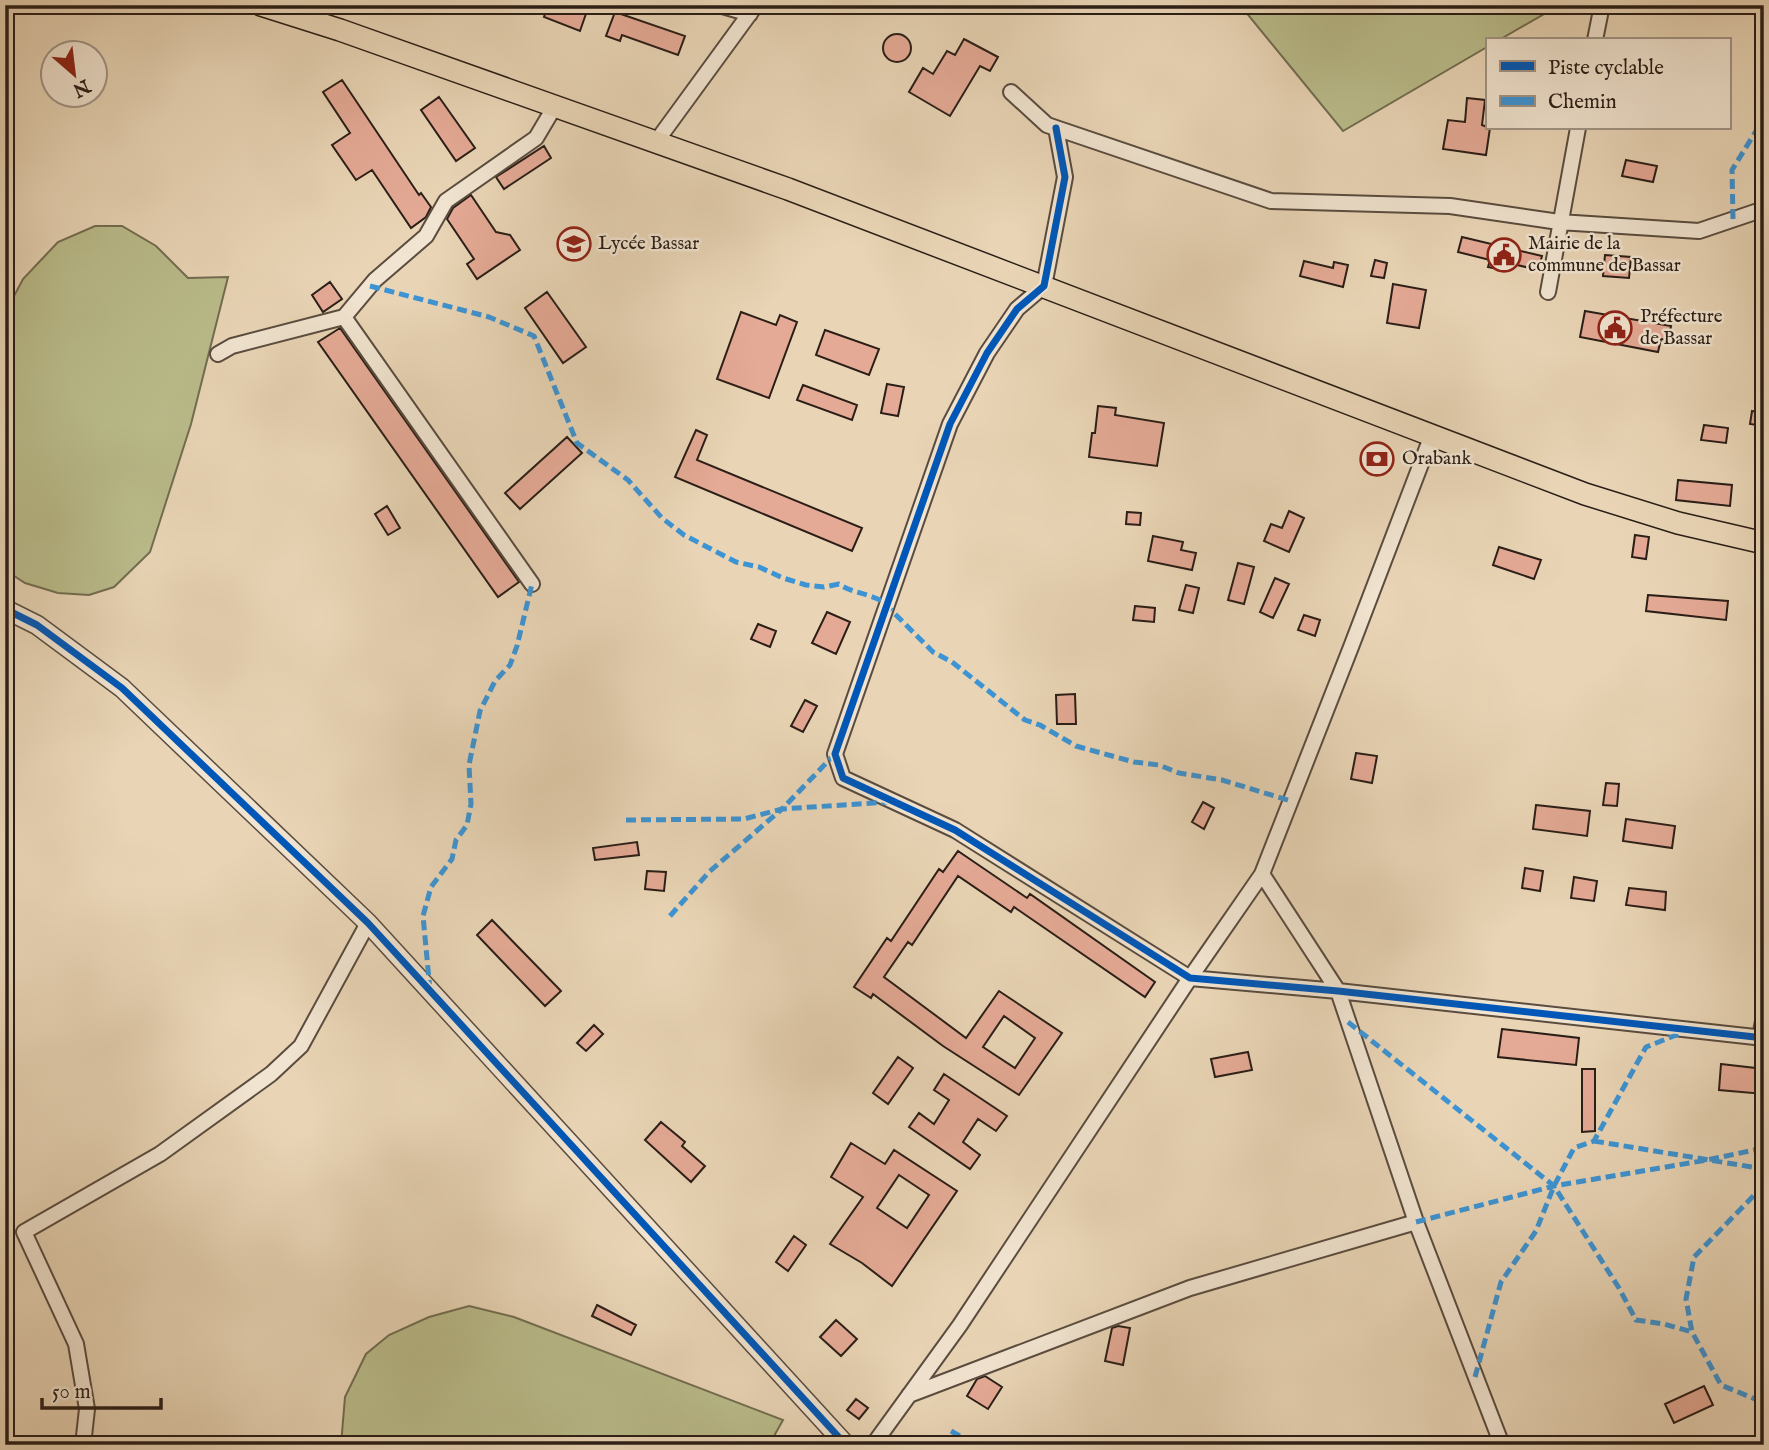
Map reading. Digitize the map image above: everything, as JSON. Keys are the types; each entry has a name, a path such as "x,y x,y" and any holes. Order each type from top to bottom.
{"main road":[{"path":"261,5 788,189 1585,494 1678,523 1764,543"}],"street":[{"path":"656,142 746,9 719,5"},
{"path":"1595,38 1602,5"},
{"path":"1011,92 1047,125 1271,201 1450,206 1559,222 1699,231 1764,209"},
{"path":"218,354 232,346 344,317 375,280 426,236 446,201 536,138 555,106"},
{"path":"1056,128 1065,177 1044,286 1017,309 987,353 950,424 835,754 843,778 955,830 1190,978 1338,991 1762,1037 1764,1016"},
{"path":"1548,292 1577,130"},
{"path":"344,317 532,583"},
{"path":"873,1445 960,1325 1262,873 1432,435"},
{"path":"5,609 37,625 122,688 368,923 846,1445"},
{"path":"1262,873 1338,991 1416,1222 1502,1445"},
{"path":"83,1445 87,1409 76,1344 24,1232 160,1154 271,1074 301,1046 368,923"},
{"path":"909,1395 1190,1288 1416,1222"}],"green space":[{"path":"1240,5 1546,5 1544,14 1502,38 1486,38 1486,48 1343,131"},
{"path":"95,226 122,226 156,246 188,278 228,277 191,424 150,552 114,587 89,595 58,593 25,583 5,570 5,313 23,279 58,242"},
{"path":"469,1306 514,1317 783,1420 769,1445 341,1445 345,1397 366,1354 389,1335 429,1317"}],"building":[{"path":"548,5 589,5 580,31 544,17"},
{"path":"615,12 685,36 678,55 622,35 620,41 606,36"},
{"path":"897,34 907,38 911,48 907,58 897,62 887,58 883,48 887,38"},
{"path":"964,39 998,57 990,71 980,66 950,116 909,92 923,68 933,74 947,51 955,55"},
{"path":"342,80 419,195 421,193 431,207 426,217 411,228 372,170 356,180 332,145 350,133 323,92"},
{"path":"439,97 475,148 456,161 421,110"},
{"path":"1467,98 1485,100 1482,125 1490,130 1486,155 1443,149 1448,120 1465,122"},
{"path":"544,146 551,158 504,189 496,177"},
{"path":"1626,160 1657,166 1653,182 1622,176"},
{"path":"471,195 496,232 510,235 520,250 477,279 467,264 474,259 447,219 453,208"},
{"path":"1462,237 1542,256 1538,270 1509,263 1507,271 1488,267 1490,260 1458,252"},
{"path":"1605,255 1631,257 1629,278 1603,276"},
{"path":"1375,260 1387,263 1384,278 1371,276"},
{"path":"1304,261 1333,268 1334,262 1348,265 1343,287 1300,276"},
{"path":"330,282 342,299 323,312 312,295"},
{"path":"1393,284 1426,290 1419,328 1387,323"},
{"path":"547,292 586,347 563,363 525,308"},
{"path":"1585,311 1671,326 1668,340 1661,339 1658,352 1580,337"},
{"path":"741,312 776,325 780,315 797,322 769,398 717,379"},
{"path":"340,328 519,582 498,597 318,342"},
{"path":"825,330 879,349 869,375 816,355"},
{"path":"887,384 904,387 898,416 881,413"},
{"path":"803,385 857,405 852,420 797,400"},
{"path":"1098,406 1116,408 1115,415 1164,423 1157,466 1089,457"},
{"path":"1752,411 1764,413 1764,426 1750,424"},
{"path":"1704,425 1728,428 1726,443 1701,440"},
{"path":"696,430 707,435 697,460 862,528 852,551 675,477"},
{"path":"567,437 582,453 520,509 505,493"},
{"path":"1678,480 1732,485 1730,506 1676,500"},
{"path":"387,506 400,528 388,535 375,514"},
{"path":"1289,511 1304,518 1289,552 1264,541 1271,524 1282,528"},
{"path":"1127,512 1141,513 1140,525 1126,524"},
{"path":"1635,535 1649,537 1646,559 1632,557"},
{"path":"1153,536 1183,542 1181,550 1196,553 1192,570 1148,561"},
{"path":"1499,547 1541,560 1534,579 1493,565"},
{"path":"1238,563 1254,567 1244,604 1228,600"},
{"path":"1275,578 1289,584 1273,618 1260,612"},
{"path":"1186,585 1199,588 1193,613 1179,610"},
{"path":"1648,595 1728,601 1726,620 1646,611"},
{"path":"1135,606 1155,608 1154,622 1133,620"},
{"path":"827,612 850,622 836,654 812,643"},
{"path":"1304,615 1320,620 1315,636 1298,630"},
{"path":"758,624 776,631 770,647 751,639"},
{"path":"1075,694 1076,724 1057,724 1056,695"},
{"path":"805,700 817,706 803,732 791,726"},
{"path":"1356,753 1377,756 1372,783 1351,779"},
{"path":"1606,783 1619,784 1617,806 1603,805"},
{"path":"1203,802 1214,808 1204,829 1192,822"},
{"path":"1536,805 1590,811 1587,836 1533,829"},
{"path":"1626,819 1675,826 1672,848 1623,841"},
{"path":"637,842 639,855 595,860 593,848"},
{"path":"958,851 1027,898 1030,894 1155,982 1145,997 1014,907 1011,912 958,876 912,945 908,942 884,977 966,1038 999,991 1062,1033 1019,1095 943,1046 873,994 871,998 854,987 887,938 891,941 939,869 943,872","holes":["1004,1016 1035,1038 1015,1068 983,1047"]},
{"path":"1525,868 1543,871 1540,891 1522,888"},
{"path":"647,871 666,872 664,891 645,889"},
{"path":"1574,877 1597,881 1594,901 1571,898"},
{"path":"1629,888 1666,892 1665,910 1626,905"},
{"path":"492,920 561,991 545,1006 477,935"},
{"path":"594,1025 603,1034 586,1051 577,1043"},
{"path":"1502,1029 1579,1038 1576,1065 1498,1057"},
{"path":"1248,1052 1252,1070 1215,1077 1211,1059"},
{"path":"898,1057 913,1068 888,1104 873,1093"},
{"path":"1721,1064 1764,1069 1764,1094 1719,1090"},
{"path":"1582,1069 1595,1069 1595,1131 1582,1132"},
{"path":"944,1074 1007,1116 996,1131 978,1119 963,1142 980,1155 970,1169 909,1127 919,1113 934,1124 949,1100 934,1090"},
{"path":"661,1122 685,1142 682,1146 705,1166 691,1182 645,1140"},
{"path":"851,1143 885,1164 894,1150 957,1191 892,1286 862,1263 830,1244 863,1197 831,1177","holes":["899,1175 929,1195 907,1228 877,1208"]},
{"path":"794,1236 806,1245 788,1271 776,1262"},
{"path":"597,1305 636,1325 631,1335 592,1316"},
{"path":"836,1320 857,1339 841,1356 820,1337"},
{"path":"1112,1328 1130,1328 1123,1365 1105,1361"},
{"path":"985,1376 1002,1387 988,1409 967,1396 977,1379"},
{"path":"1704,1386 1713,1405 1674,1423 1665,1404"},
{"path":"856,1399 868,1408 859,1419 847,1410"}],"marked path":[{"path":"1733,219 1732,170 1764,118"},
{"path":"370,286 489,317 534,336 577,443 628,480 662,518 684,535 736,562 759,567 783,578 824,587 839,584 882,601 933,652 952,662 1025,720 1040,725 1076,746 1134,762 1159,765 1179,773 1222,780 1291,801"},
{"path":"430,990 423,916 431,887 452,859 456,840 467,825 471,804 469,765 480,711 495,681 510,665 532,584"},
{"path":"626,820 744,819 782,809 835,754"},
{"path":"670,916 709,872 782,809 888,802"},
{"path":"1348,1022 1554,1186 1619,1288 1636,1320 1692,1332"},
{"path":"1475,1377 1501,1282 1536,1231 1554,1186 1574,1148 1594,1141 1646,1047 1684,1032"},
{"path":"1594,1141 1764,1169"},
{"path":"1416,1222 1554,1186 1764,1148"},
{"path":"1764,1185 1694,1257 1686,1299 1692,1332 1721,1385 1755,1399 1764,1409"},
{"path":"951,1431 976,1445"}],"cycle path":[{"path":"1056,128 1065,177 1044,286 1017,309 987,353 950,424 835,754 843,778 955,830 1190,978 1338,991 1764,1038"},
{"path":"5,609 37,625 122,688 368,923 846,1445"}],"place":[{"name":"Lycée Bassar","path":"574,244"},
{"name":"Mairie de la commune de Bassar","path":"1504,255"},
{"name":"Préfecture de Bassar","path":"1615,328"},
{"name":"Orabank","path":"1377,459"}]}
